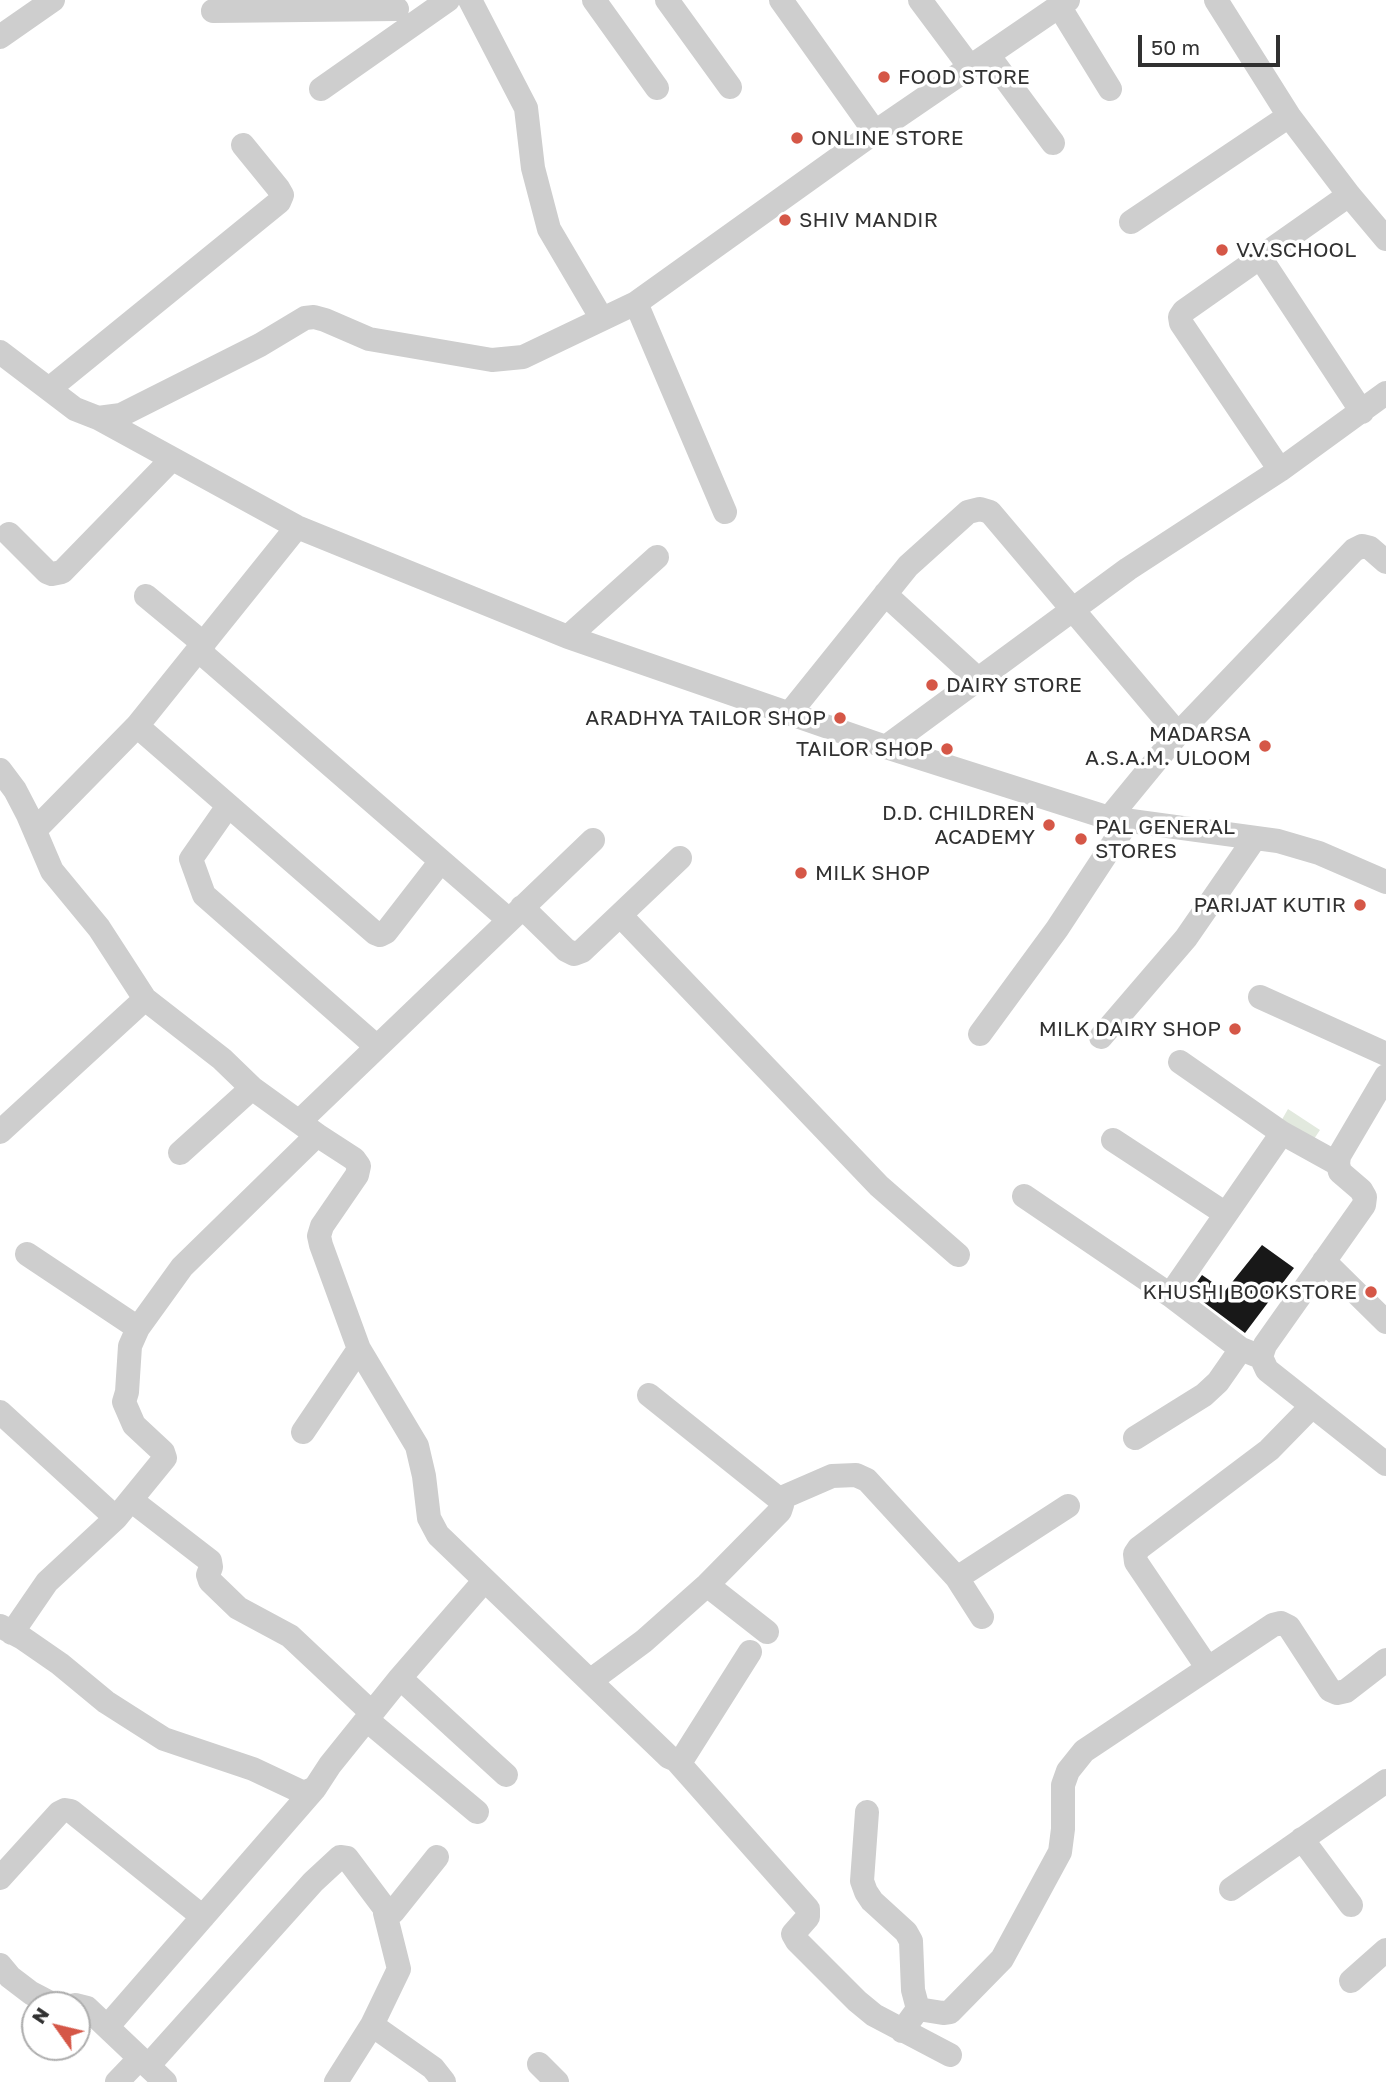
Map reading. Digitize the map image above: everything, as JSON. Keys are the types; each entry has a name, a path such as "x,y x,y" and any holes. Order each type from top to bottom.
{"street":[{"path":"213,11 399,12 448,0"},
{"path":"470,0 526,108 533,168 549,229 602,319"},
{"path":"594,0 657,88"},
{"path":"667,0 730,87"},
{"path":"780,0 875,132"},
{"path":"920,0 1053,143"},
{"path":"1216,0 1289,116 1349,195 1384,234"},
{"path":"0,37 46,2"},
{"path":"98,418 121,415 260,345 305,318 325,320 369,339 492,360 523,357 636,303 875,132 1064,3 1110,89"},
{"path":"321,89 399,12"},
{"path":"1130,222 1289,116"},
{"path":"49,389 279,202 282,195 278,188 243,145"},
{"path":"1280,470 1181,323 1180,317 1184,310 1349,195"},
{"path":"1259,257 1362,412"},
{"path":"636,303 725,512"},
{"path":"0,352 75,409 98,418 297,527 568,637 789,715 1118,820 1278,841 1319,853 1386,882"},
{"path":"886,747 1128,569 1280,470 1386,393"},
{"path":"9,534 47,572 62,572 173,459"},
{"path":"789,715 908,566 968,512 980,509 990,512 1178,734"},
{"path":"35,830 137,726 297,527"},
{"path":"979,1034 1057,929 1118,820 1178,734 1354,550 1363,546 1370,548 1386,562"},
{"path":"568,637 657,557"},
{"path":"885,594 978,679"},
{"path":"146,596 441,861 574,954 582,951 680,858"},
{"path":"137,726 374,933 380,935 386,932 441,861"},
{"path":"0,770 15,790 52,871 99,928 145,999 222,1059 252,1088 354,1159 359,1166 357,1175 322,1226 319,1236 359,1349 417,1446 429,1518 438,1535 669,1757 676,1760 808,1909 808,1917 793,1934 797,1941 874,2015 950,2055"},
{"path":"228,806 191,859 204,895 377,1047"},
{"path":"1101,1037 1186,938 1255,838"},
{"path":"315,1788 304,1793 253,1769 164,1739 106,1702 61,1664 6,1630 47,1582 124,1509 165,1458 163,1452 134,1425 124,1402 130,1346 138,1328 182,1267 377,1047 593,839"},
{"path":"620,915 879,1186 958,1255"},
{"path":"1260,997 1386,1054"},
{"path":"0,1132 145,999"},
{"path":"1180,1062 1282,1133 1338,1164"},
{"path":"1135,1438 1204,1395 1251,1353 1265,1345 1364,1205 1365,1197 1361,1190 1340,1172 1339,1156 1386,1076"},
{"path":"180,1153 252,1088"},
{"path":"1170,1295 1282,1133"},
{"path":"1113,1140 1226,1214"},
{"path":"1024,1196 1251,1353 1267,1370 1386,1464"},
{"path":"27,1254 138,1328"},
{"path":"1324,1261 1386,1322"},
{"path":"303,1432 359,1349"},
{"path":"590,1682 644,1642 707,1585 780,1511 782,1505 779,1499 649,1395"},
{"path":"1207,1667 1136,1562 1135,1554 1139,1548 1269,1450 1312,1405"},
{"path":"0,1412 124,1509 210,1561 210,1581 238,1608 290,1636 369,1716 477,1812"},
{"path":"779,1499 832,1476 856,1475 867,1480 957,1578 982,1617"},
{"path":"957,1578 1068,1506"},
{"path":"107,2027 315,1788 400,1678 485,1580"},
{"path":"707,1585 767,1632"},
{"path":"918,2009 950,2012 1002,1959 1059,1852 1063,1829 1063,1785 1075,1761 1084,1751 1273,1625 1281,1623 1289,1627 1330,1690 1346,1691 1386,1660"},
{"path":"676,1760 683,1758 750,1652"},
{"path":"400,1678 506,1775"},
{"path":"1231,1889 1386,1781"},
{"path":"0,1878 59,1813 71,1811 203,1917"},
{"path":"867,1812 862,1881 872,1901 906,1932 911,1941 913,1990 918,2009"},
{"path":"1302,1839 1352,1905"},
{"path":"117,2082 151,2069 313,1882 340,1857 347,1858 386,1913 398,1969 372,2025 337,2082"},
{"path":"386,1913 393,1912 437,1857"},
{"path":"1351,1981 1386,1950"},
{"path":"3,1976 28,1991"},
{"path":"902,2031 918,2009"},
{"path":"91,2012 151,2069"},
{"path":"372,2025 433,2068 444,2082"},
{"path":"539,2064 557,2082"}],"shaded area":[{"path":"1288,1109 1320,1130 1312,1142 1280,1123"}],"building":[{"path":"1262,1245 1294,1268 1245,1333 1190,1292 1202,1275 1225,1291"}],"place":[{"name":"FOOD STORE","path":"884,77"},
{"name":"ONLINE STORE","path":"797,138"},
{"name":"SHIV MANDIR","path":"785,220"},
{"name":"V.V.SCHOOL","path":"1222,250"},
{"name":"DAIRY STORE","path":"932,685"},
{"name":"ARADHYA TAILOR SHOP","path":"840,718"},
{"name":"MADARSA A.S.A.M. ULOOM","path":"1265,746"},
{"name":"TAILOR SHOP","path":"947,749"},
{"name":"D.D. CHILDREN ACADEMY","path":"1049,825"},
{"name":"PAL GENERAL STORES","path":"1081,839"},
{"name":"MILK SHOP","path":"801,873"},
{"name":"PARIJAT KUTIR","path":"1360,905"},
{"name":"MILK DAIRY SHOP","path":"1235,1029"},
{"name":"KHUSHI BOOKSTORE","path":"1371,1292"}]}
